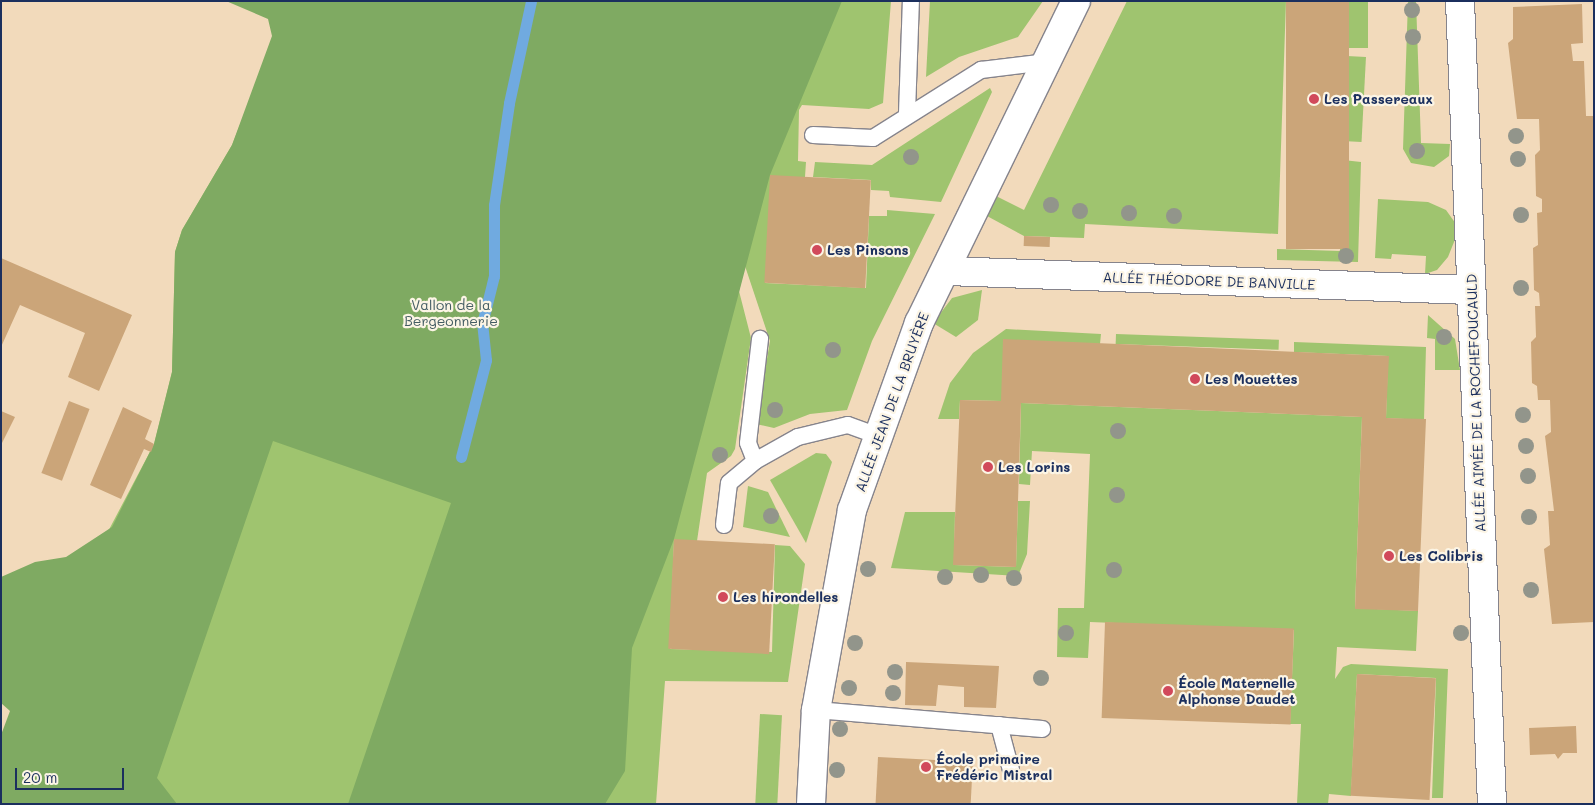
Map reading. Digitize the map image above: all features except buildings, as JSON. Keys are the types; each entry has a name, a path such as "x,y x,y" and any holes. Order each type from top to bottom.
{"street":[{"name":"ALLÉE JEAN DE LA BRUYÈRE","path":"811,804 816,710 852,510 918,323 947,271 1076,1"},
{"name":"ALLÉE AIMÉE DE LA ROCHEFOUCAULD","path":"1460,1 1492,804"},
{"name":"ALLÉE THÉODORE DE BANVILLE","path":"947,271 1471,290"}],"lane":[{"path":"907,113 911,1"},
{"path":"813,135 873,138 907,113 981,70 1046,62"},
{"path":"755,461 748,443 760,339"},
{"path":"724,525 729,483 755,461 798,437 848,425 879,436"},
{"path":"816,710 1042,729"},
{"path":"999,725 1011,770"}],"green space":[{"name":"Vallon de la Bergeonnerie","path":"226,1 842,1 770,175 674,539 632,648 625,771 605,804 348,804 451,503 273,441 157,778 177,804 1,804 1,735 10,711 1,703 1,577 35,562 66,557 112,527 154,444 172,372 175,252 182,230 232,145 272,36 268,19"},
{"name":"Vallon de la Bergeonnerie","path":"289,1 891,1 883,103 869,109 802,105 799,110 798,161 806,162 805,177 765,283 866,288 869,216 887,216 887,210 935,214 872,341 847,410 810,414 774,428 756,424 770,341 745,266 739,291 751,338 735,449 731,456 707,473 697,541 674,540 670,649 772,652 775,545 790,546 805,564 788,682 665,681 656,804 1,804 1,735 154,444 172,372 175,252 182,230 232,145"},
{"path":"930,1 1043,1 1018,37 959,57 926,77"},
{"path":"1127,1 1286,1 1278,234 1085,224 1084,238 1024,236 987,216 996,196 1024,210"},
{"path":"1349,1 1368,1 1368,48 1349,48"},
{"path":"1408,1 1416,1 1421,143 1450,144 1449,156 1434,167 1411,163 1403,149"},
{"path":"1347,56 1366,57 1362,142 1343,141"},
{"path":"990,88 992,92 941,202 890,197 889,191 871,190 871,180 813,177 815,162 872,165"},
{"path":"1343,160 1361,162 1358,262 1277,260 1277,249 1340,251"},
{"path":"1378,199 1428,202 1446,210 1456,224 1456,237 1448,257 1437,270 1425,274 1426,256 1392,254 1391,259 1375,258"},
{"path":"982,290 978,320 956,337 933,323 952,298"},
{"path":"1428,315 1455,339 1460,370 1435,370 1435,339 1427,338"},
{"path":"1006,329 1101,334 1100,344 1001,401 960,400 959,419 938,419 950,383 973,353"},
{"path":"1116,334 1279,340 1279,350 1116,344"},
{"path":"1294,342 1426,347 1424,420 1386,418 1388,356 1294,352"},
{"path":"1021,403 1362,417 1355,608 1418,611 1416,651 1337,647 1335,679 1343,667 1351,664 1448,669 1443,798 1432,798 1436,678 1357,674 1351,796 1329,794 1328,804 1297,804 1301,724 1290,724 1294,630 1090,622 1088,658 1057,657 1058,608 1084,608 1090,454 1032,451 1030,485 1019,484"},
{"path":"816,453 826,454 832,462 806,543 770,480"},
{"path":"748,486 768,492 790,537 743,527"},
{"path":"1018,501 1030,501 1027,554 1018,576 891,568 905,512 955,512 954,565 1016,567"},
{"path":"760,714 782,715 777,804 755,804"}],"waterway":[{"path":"461,457 486,360 482,324 494,276 494,205 509,103 531,1"}],"place":[{"name":"Les Passereaux","path":"1314,99"},
{"name":"Les Pinsons","path":"817,250"},
{"name":"Les Mouettes","path":"1195,379"},
{"name":"Les Lorins","path":"988,467"},
{"name":"Les Colibris","path":"1389,556"},
{"name":"Les hirondelles","path":"723,597"},
{"name":"École Maternelle Alphonse Daudet","path":"1168,691"},
{"name":"École primaire Frédéric Mistral","path":"926,767"}]}
